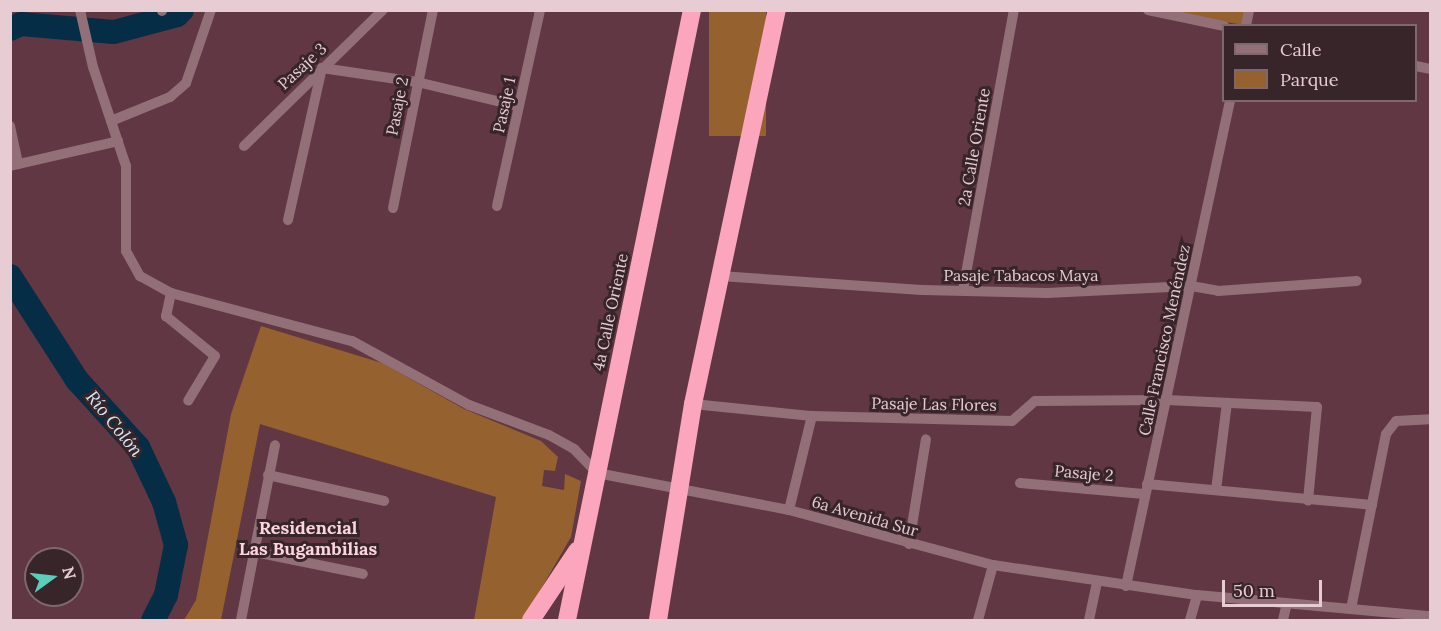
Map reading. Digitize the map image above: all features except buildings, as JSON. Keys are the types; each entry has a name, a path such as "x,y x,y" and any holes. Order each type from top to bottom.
{"highway":[{"name":"4a Calle Oriente","path":"567,621 692,10"},
{"path":"658,621 677,490 693,404 777,10"},
{"path":"531,621 582,545"}],"street":[{"path":"111,121 170,97 186,83 211,10"},
{"name":"Pasaje 3","path":"244,146 383,10"},
{"name":"Pasaje 2","path":"393,208 433,10"},
{"name":"Pasaje 1","path":"497,206 540,10"},
{"name":"2a Calle Oriente","path":"963,290 1014,10"},
{"path":"1148,10 1222,26"},
{"path":"81,14 93,67 126,166 126,251 140,276 171,293 352,341 469,405 549,435 574,449 597,473"},
{"path":"288,220 322,68 417,82 518,106"},
{"name":"Calle Francisco Menéndez","path":"1126,586 1230,102"},
{"path":"10,126 14,165 118,141"},
{"name":"Pasaje Tabacos Maya","path":"720,276 922,290 1047,293 1191,286 1218,291 1357,281"},
{"path":"171,293 166,316 215,356 188,401"},
{"name":"Pasaje Las Flores","path":"693,404 812,416 1012,422 1035,401 1167,400 1317,407 1308,501"},
{"path":"1216,490 1227,403"},
{"path":"789,510 812,416"},
{"path":"1351,609 1386,434 1395,421 1431,419"},
{"path":"909,544 926,439"},
{"path":"241,621 275,445"},
{"name":"6a Avenida Sur","path":"597,473 789,510 993,565 1097,583 1351,609 1363,615 1431,616"},
{"path":"268,475 384,501"},
{"name":"Pasaje 2","path":"1020,483 1216,490 1308,501 1372,505"},
{"path":"254,552 363,574"},
{"path":"978,621 993,565"},
{"path":"1089,621 1097,583"},
{"path":"1190,621 1197,595"},
{"path":"1283,621 1287,603"}],"green space":[{"path":"709,11 766,11 766,136 709,136"},
{"path":"1157,11 1249,11 1244,24"},
{"path":"261,326 382,363 464,409 541,441 558,457 555,471 544,470 542,486 564,490 565,474 581,481 571,537 523,620 474,620 496,497 260,424 221,620 184,620 196,600 231,414"}],"waterway":[{"name":"Río Colón","path":"10,29 21,24 114,32 177,15 182,10"},
{"name":"Río Colón","path":"10,276 77,380 138,447 164,502 176,545 166,595 153,620"}],"district":[{"name":"Residencial Las Bugambilias","path":"308,539"}]}
